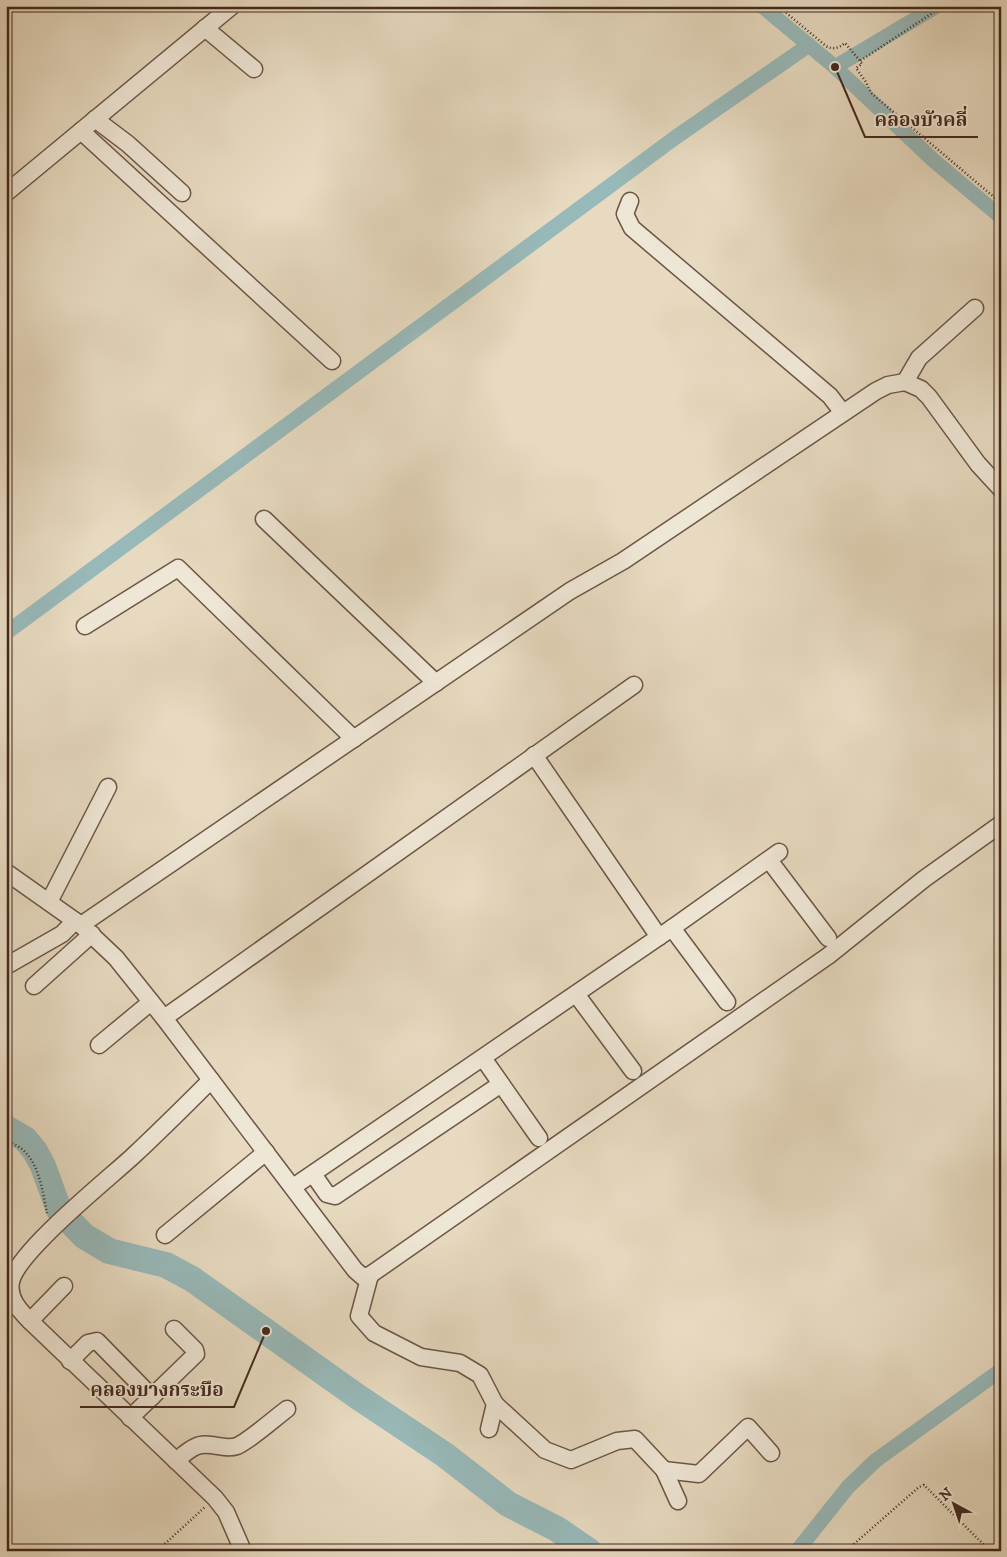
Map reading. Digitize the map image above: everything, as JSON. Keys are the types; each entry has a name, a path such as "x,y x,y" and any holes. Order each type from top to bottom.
{"street":[{"path":"6,193 232,6"},
{"path":"205,28 254,68"},
{"path":"95,119 128,144 182,194"},
{"path":"82,130 332,362"},
{"path":"630,201 625,214 632,228 830,396 843,413"},
{"path":"905,382 919,358 975,308"},
{"path":"34,986 83,927 570,591 623,561 843,413 888,385 905,382 921,389 929,397 978,464 1001,489"},
{"path":"264,519 436,683"},
{"path":"85,626 178,568 354,739"},
{"path":"164,1018 634,685"},
{"path":"534,756 666,932 727,1002"},
{"path":"49,902 108,787"},
{"path":"7,873 83,927 116,958 164,1018 359,1275 363,1277 370,1275 828,956 924,878 1001,824"},
{"path":"293,1188 774,856 828,938"},
{"path":"6,966 62,934 83,927"},
{"path":"576,994 633,1071"},
{"path":"99,1045 151,1002"},
{"path":"483,1058 539,1138"},
{"path":"211,1080 26,1257 11,1268 11,1293 18,1309 70,1361 215,1498 226,1512 243,1551"},
{"path":"313,1174 328,1194 335,1196 501,1084"},
{"path":"165,1235 266,1152"},
{"path":"370,1275 359,1316 374,1333 421,1357 460,1363 480,1375 494,1404 545,1450 571,1460 616,1441 635,1439 664,1470 678,1501"},
{"path":"30,1321 64,1286"},
{"path":"130,1418 196,1354 196,1350 174,1329"},
{"path":"70,1361 88,1343 97,1341 152,1397"},
{"path":"489,1429 494,1404"},
{"path":"176,1461 194,1447 200,1445 235,1447 287,1409"},
{"path":"664,1470 699,1474 748,1427 771,1452"}],"path":[{"path":"778,6 826,46 837,48 846,43 860,62"},
{"path":"942,6 860,62 862,64 856,68 871,93 1001,203"},
{"path":"6,1140 20,1148 31,1160 39,1179 49,1219"},
{"path":"846,1551 919,1486 924,1485 990,1551"},
{"path":"157,1551 215,1498"}],"waterway":[{"path":"762,6 835,67 933,160 1001,217"},
{"path":"835,67 937,6"},
{"path":"6,633 676,137 809,45"},
{"path":"6,1128 25,1139 35,1151 43,1166 59,1210 84,1236 109,1251 166,1265 192,1279 358,1397 445,1455 508,1504 557,1529 589,1551"},
{"path":"797,1551 848,1487 875,1461 1001,1370"}],"place":[{"name":"คลองบัวคลี่","path":"835,67"},
{"name":"คลองบางกระบือ","path":"266,1331"}]}
